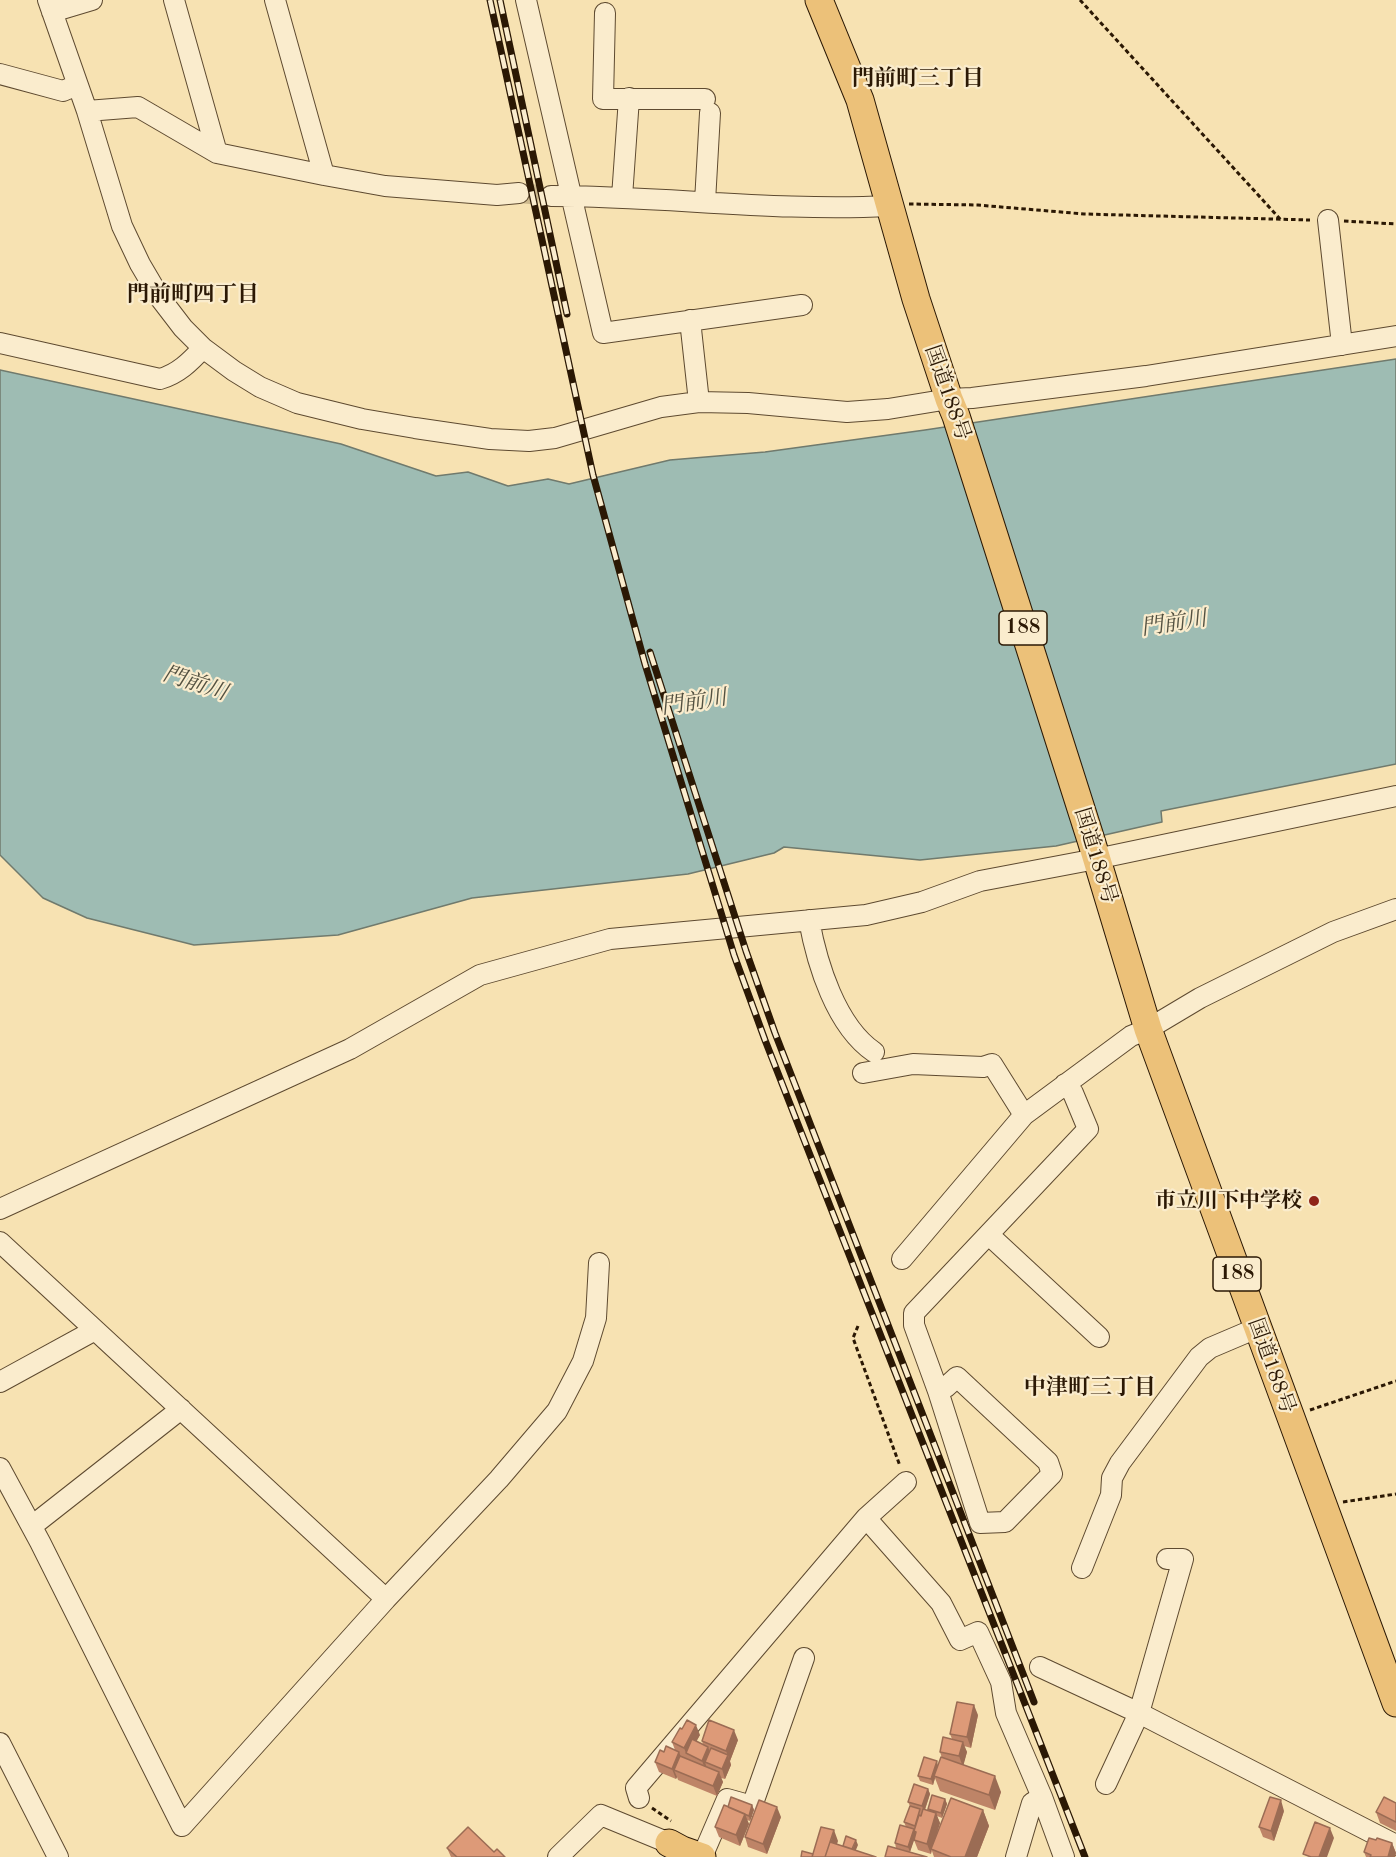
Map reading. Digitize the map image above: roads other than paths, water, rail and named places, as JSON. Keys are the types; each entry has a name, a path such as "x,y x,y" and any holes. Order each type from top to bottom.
{"highway":[{"name":"国道188号","path":"819,0 860,100 916,298 1148,1029 1396,1703"}],"street":[{"path":"92,0 50,6 87,111 123,226 140,264 160,298 183,328 203,348 260,387 297,403 362,419 490,439 529,441 555,438 661,407 699,402 748,403 847,412 952,407 972,398 1146,376 1396,336"},
{"path":"174,0 217,153"},
{"path":"274,0 324,175"},
{"path":"526,0 603,333 802,305"},
{"path":"605,13 603,99 629,98 708,106 705,202"},
{"path":"0,74 63,91 77,85"},
{"path":"622,197 629,98"},
{"path":"87,111 138,106 217,153 324,175 396,187 497,195 519,193"},
{"path":"551,196 622,197 764,206 890,206"},
{"path":"1328,220 1342,345"},
{"path":"690,320 699,402"},
{"path":"0,342 160,379 172,375 189,363 203,348"},
{"path":"0,1209 350,1050 480,975 610,939 866,915 922,903 980,881 1093,850 1396,796"},
{"path":"902,1259 1024,1115 1131,1036 1148,1029 1200,998 1333,932 1396,909"},
{"path":"809,920 814,951 821,972 843,1017 861,1043 874,1052"},
{"path":"863,1073 913,1064 983,1068 992,1065 1024,1115"},
{"path":"939,1391 957,1377 1048,1462 1052,1474 1005,1522 980,1523 939,1391 914,1325 914,1313 1088,1129 1072,1093 1065,1084"},
{"path":"989,1235 1099,1337"},
{"path":"0,1242 386,1599"},
{"path":"0,1468 182,1826 386,1599 499,1479 557,1411 583,1360 596,1318 599,1263"},
{"path":"1082,1568 1111,1495 1112,1478 1120,1463 1199,1356 1210,1348 1257,1328"},
{"path":"0,1382 95,1330"},
{"path":"32,1527 181,1409"},
{"path":"639,1798 636,1788 866,1518 906,1482"},
{"path":"866,1518 941,1603 960,1640 978,1632 1001,1682 1006,1713 1064,1857"},
{"path":"1106,1784 1139,1713 1183,1559 1167,1559"},
{"path":"558,1857 601,1815 687,1853 728,1799 752,1806 804,1658"},
{"path":"1040,1667 1139,1713 1396,1845"},
{"path":"0,1743 58,1857"},
{"path":"1016,1857 1032,1803 1041,1797"}],"water":[{"name":"門前川","path":"1396,359 1396,764 1161,811 1162,822 1056,846 920,860 784,847 774,853 688,874 472,898 338,935 194,945 87,918 43,898 0,855 0,370 341,444 436,476 468,472 508,486 548,479 569,484 670,460 765,452 925,430"}],"tunnel":[{"path":"519,193 551,196"}],"railway":[{"path":"490,0 593,475 645,664 734,955 765,1040 1085,1857"},
{"path":"500,0 567,314"},
{"path":"650,652 746,951 775,1033 1034,1702"}],"place":[{"name":"市立川下中学校","path":"1314,1201"}],"district":[{"name":"門前町三丁目","path":"918,79"},
{"name":"門前町四丁目","path":"193,295"},
{"name":"中津町三丁目","path":"1090,1388"}]}
